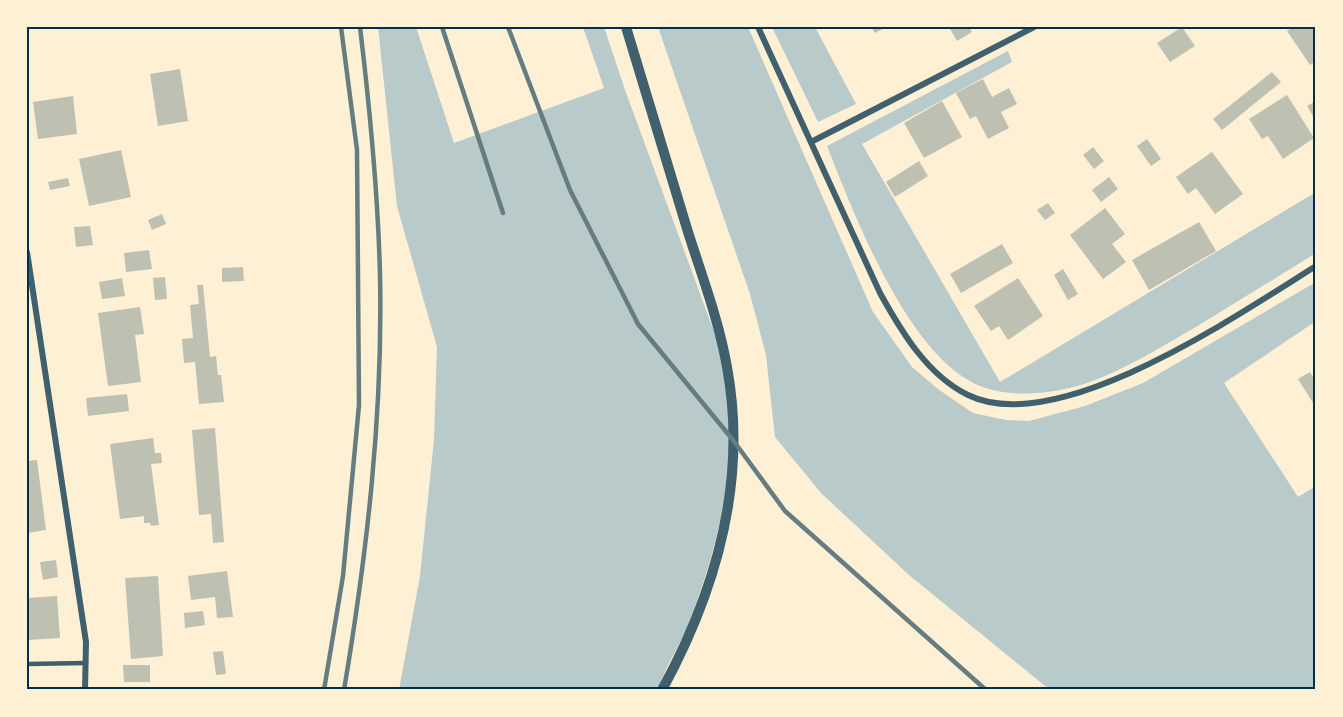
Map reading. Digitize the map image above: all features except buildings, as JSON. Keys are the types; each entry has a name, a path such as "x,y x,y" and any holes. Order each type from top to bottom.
{"street":[{"path":"626,27 720,336 731,398 733,463 725,533 706,596 662,690"},
{"path":"758,27 880,293 914,348 938,372 966,394 1003,404 1032,404 1102,386 1172,352 1316,266"},
{"path":"811,142 1034,27"},
{"path":"27,252 86,642 85,690"}],"lane":[{"path":"27,664 86,663"}],"shaded area":[{"path":"378,27 416,27 454,143 604,88 583,27 604,27 723,356 729,389 730,456 720,523 690,620 658,690 399,690 420,576 434,440 437,347 397,206"},
{"path":"658,27 748,27 873,312 912,367 938,389 973,413 1006,420 1029,421 1085,406 1143,383 1316,282 1316,321 1224,383 1298,497 1316,486 1316,690 1050,690 909,575 821,493 775,437 766,355 750,294"},
{"path":"772,27 815,27 856,104 818,122"},
{"path":"1008,51 1012,62 862,144 1000,382 1316,192 1316,253 1156,350 1115,372 1087,383 1042,393 1026,394 995,391 968,380 944,362 922,337 902,307 866,240 827,146"}],"railway":[{"path":"324,690 343,576 359,405 357,150 341,27"},
{"path":"344,690 360,587 372,483 379,379 379,244 370,120 360,27"},
{"path":"442,27 503,213"},
{"path":"508,27 570,190 638,324 733,440 785,511 986,690"}]}
